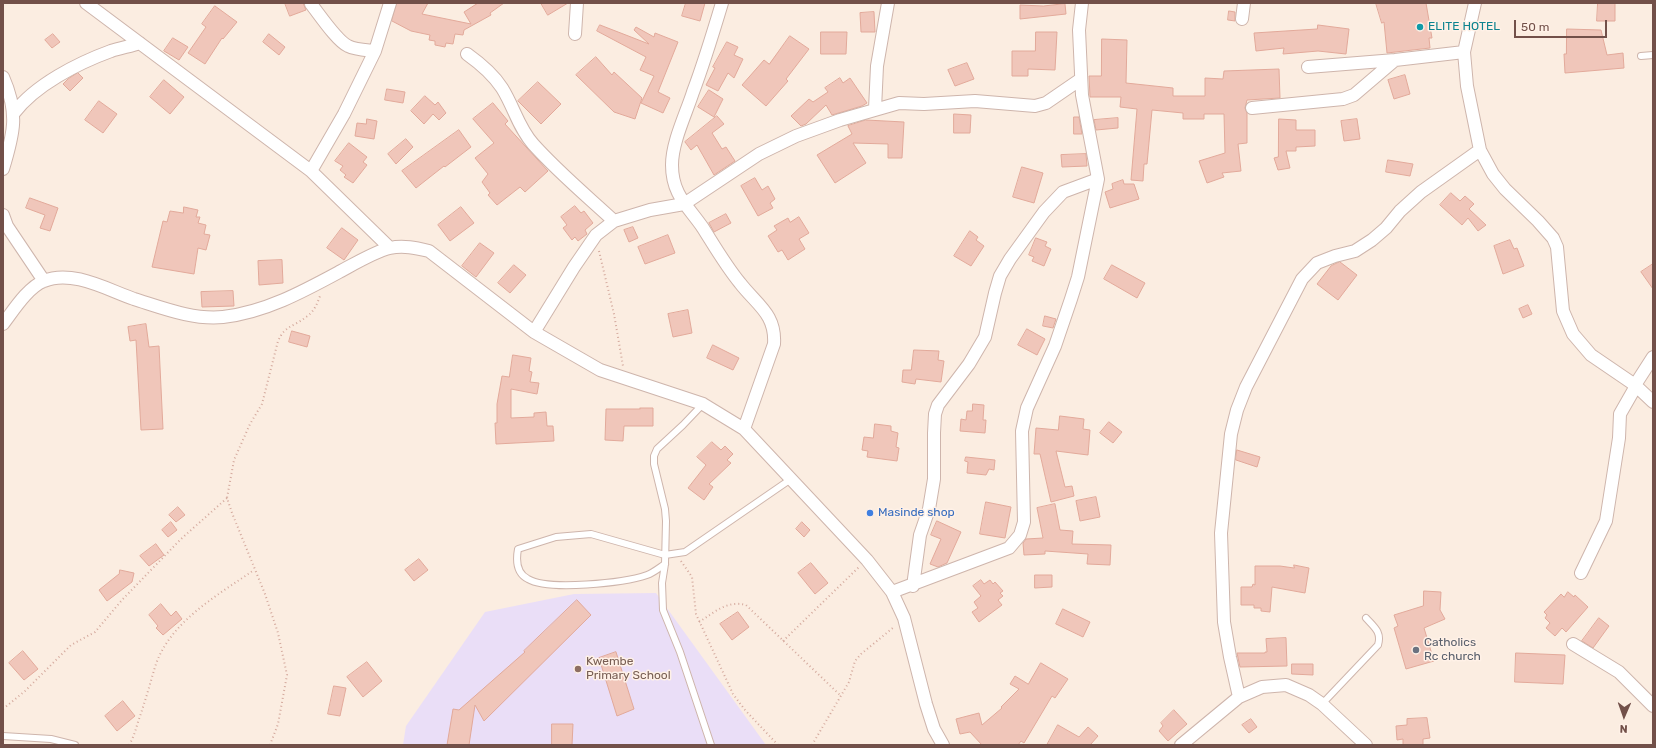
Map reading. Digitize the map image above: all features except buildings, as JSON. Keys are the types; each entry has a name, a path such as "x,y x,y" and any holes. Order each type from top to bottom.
{"street":[{"path":"86,3 311,171 390,248"},
{"path":"311,171 344,114 375,51 390,3"},
{"path":"575,34 577,3"},
{"path":"722,3 674,148 672,164 676,190 684,204 702,227 720,257 769,316 773,325 775,333 774,344 744,429"},
{"path":"875,109 877,66 888,3"},
{"path":"892,592 912,586 1009,548 1020,535 1024,522 1022,431 1027,408 1055,346 1078,277 1098,179 1080,79 1079,30 1082,3"},
{"path":"1242,19 1244,3"},
{"path":"1475,3 1464,52 1467,86 1480,150 1493,174 1505,189 1553,238 1557,247 1563,311 1573,334 1591,355 1635,385 1653,402"},
{"path":"311,4 340,40 347,46 375,51"},
{"path":"14,113 40,89 66,73 112,50 140,43"},
{"path":"1308,68 1464,52"},
{"path":"467,54 481,64 495,78 503,89 520,125 533,144 614,221"},
{"path":"1252,108 1343,99 1354,95 1395,60"},
{"path":"3,77 12,102 14,113 11,145 3,169"},
{"path":"534,332 570,272 596,236 614,221 650,210 684,204 759,154 796,136 875,109 899,103 924,104 975,101 1035,106 1046,103 1080,79"},
{"path":"1239,697 1224,622 1221,534 1231,434 1237,410 1246,387 1302,279 1317,263 1335,256 1355,251 1372,240 1386,228 1400,211 1421,192 1480,150"},
{"path":"912,586 920,535 929,509 934,479 935,414 938,405 969,364 985,337 994,293 1000,276 1010,259 1044,212 1063,192 1098,179"},
{"path":"3,215 7,226 44,281"},
{"path":"3,324 23,297 44,281 59,278 78,278 134,299 194,316 222,317 251,312 287,299 359,261 390,248 409,246 429,251 534,332 600,370 703,404 744,429 867,560 892,592 904,618 926,704 934,729 943,745"},
{"path":"1581,572 1606,521 1619,438 1620,414 1635,385 1653,357"},
{"path":"1573,644 1619,672 1653,706"},
{"path":"1181,745 1239,697 1262,687 1286,685 1309,695 1322,704 1366,745"}],"lane":[{"path":"1641,56 1653,55"},
{"path":"703,404 658,449 654,456 654,464 665,509 665,564 662,583 663,610 680,652 711,745"},
{"path":"665,564 647,575 602,585 543,584 527,579 520,571 516,562 518,549 556,537 591,534 665,555 686,552 791,479"},
{"path":"1322,704 1378,645 1380,638 1378,631 1366,618"},
{"path":"3,736 51,739 75,745"}],"path":[{"path":"596,236 614,314 625,379"},
{"path":"270,745 278,724 287,675 278,633 265,594 254,570 227,498 234,460 250,424 262,404 281,333 286,328 306,318 311,313 317,303 325,280"},
{"path":"3,709 25,691 71,645 95,632 122,600 181,539 227,498"},
{"path":"677,553 692,577 696,614 733,694 744,710 778,745"},
{"path":"782,641 867,560"},
{"path":"129,745 161,653 170,640 188,618 211,598 254,570"},
{"path":"699,622 726,606 739,603 746,605 841,696"},
{"path":"812,745 849,682 855,661 861,654 904,618"}],"shaded area":[{"name":"Kwembe Primary School","path":"656,593 766,745 403,745 406,726 485,612 574,594"}],"place":[{"name":"ELITE HOTEL","path":"1420,27"},
{"name":"Masinde shop","path":"870,513"},
{"name":"Catholics Rc church","path":"1416,650"},
{"name":"Kwembe Primary School","path":"578,669"}]}
